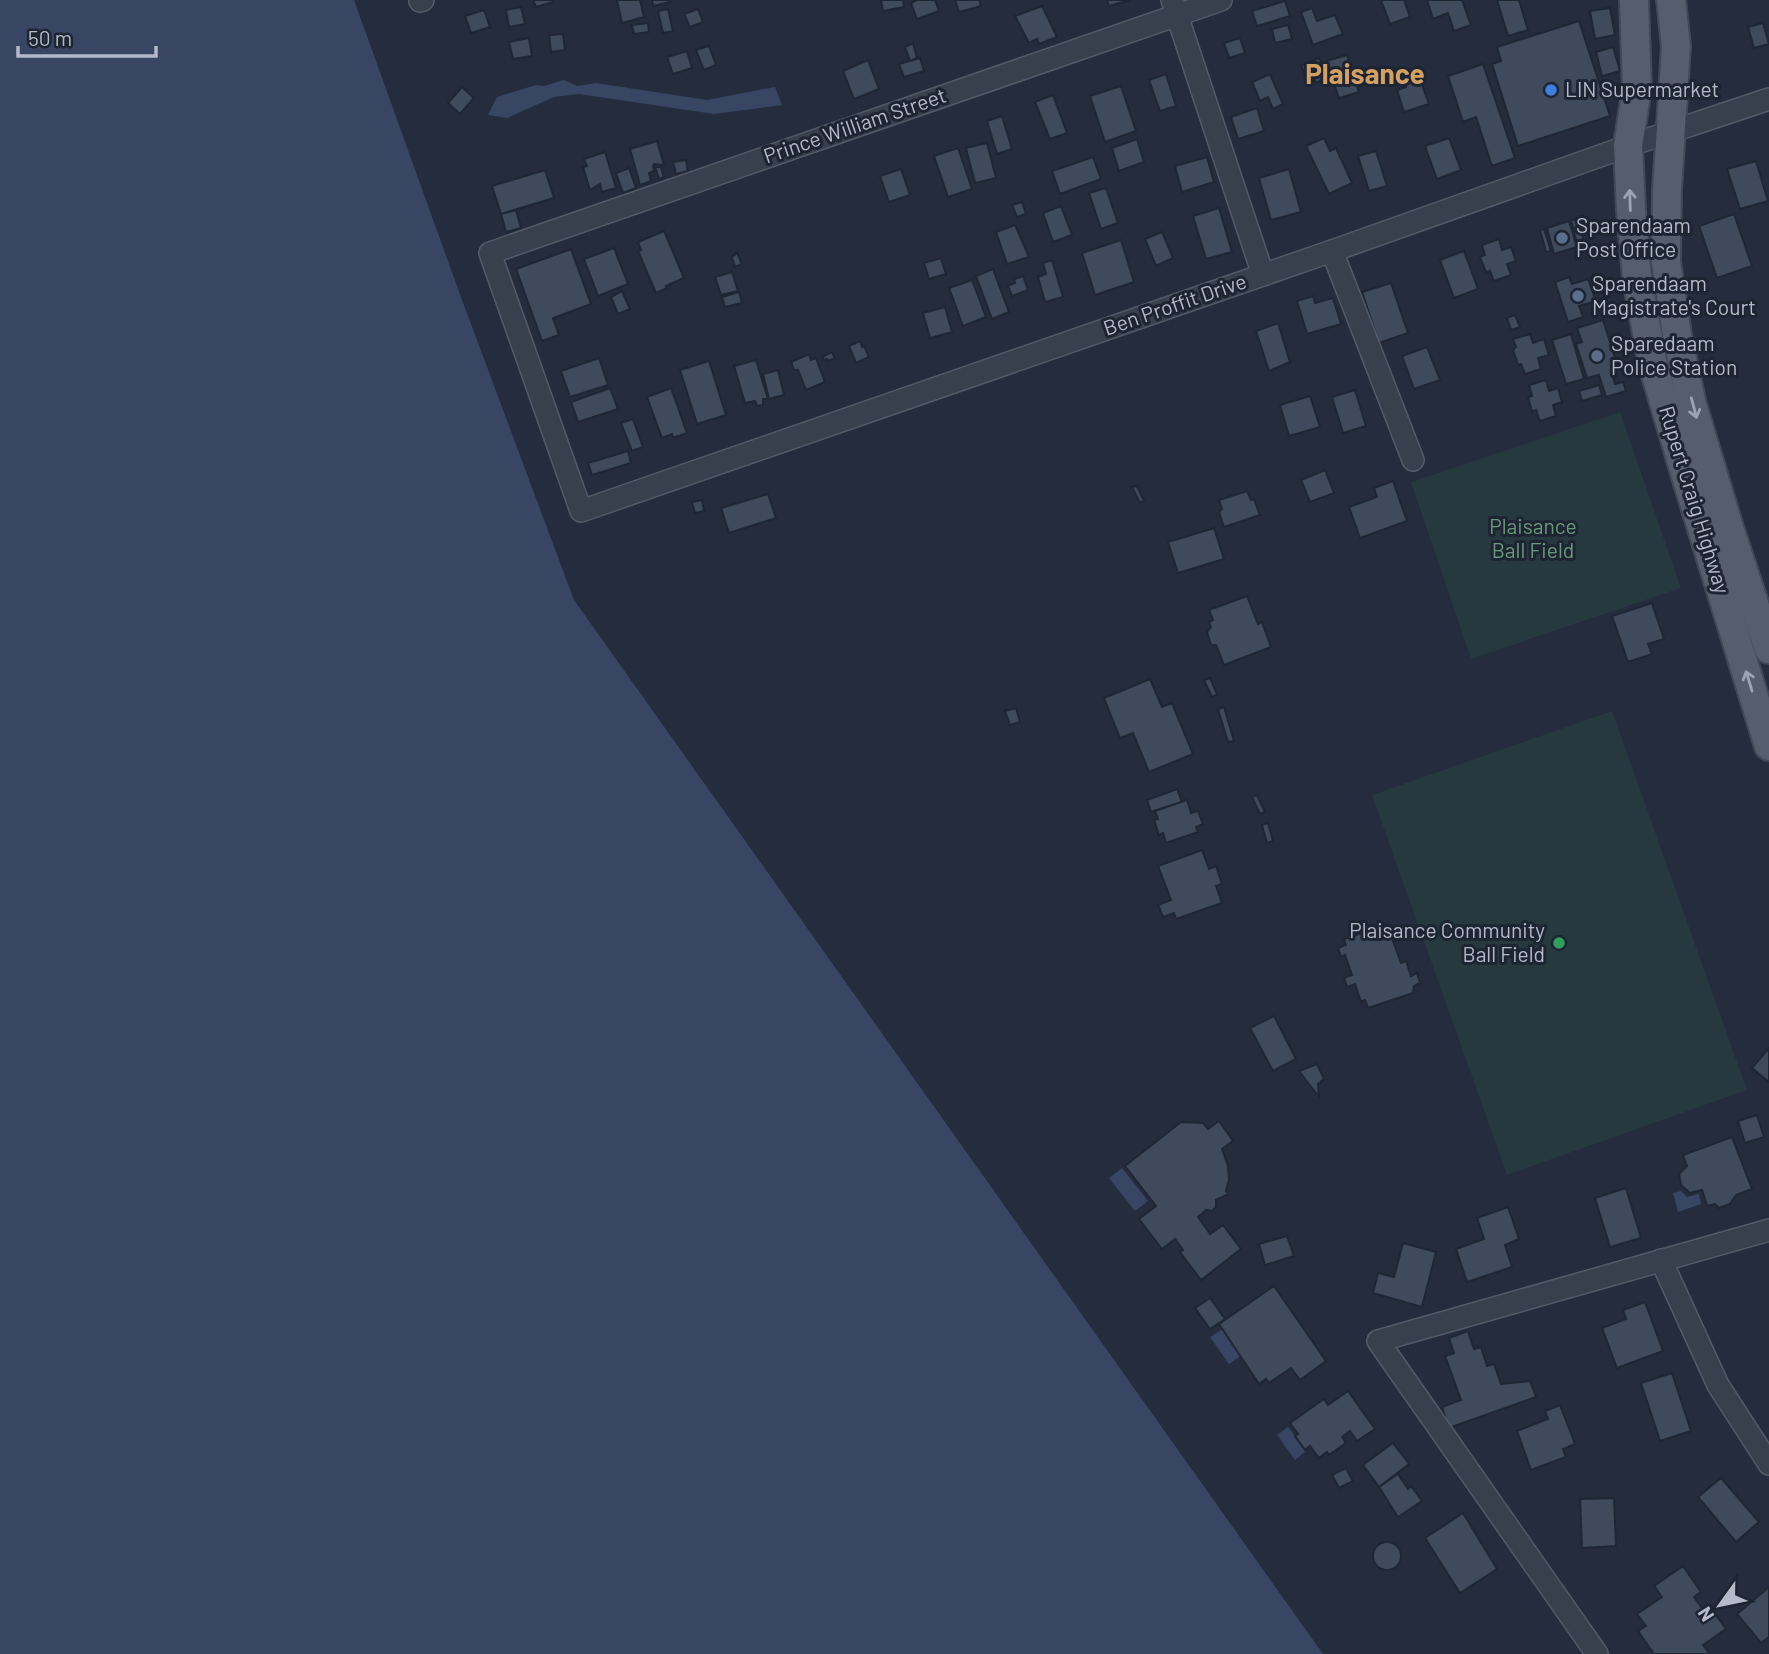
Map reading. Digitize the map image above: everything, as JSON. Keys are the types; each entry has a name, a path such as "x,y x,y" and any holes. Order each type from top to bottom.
{"main road":[{"name":"Rupert Craig Highway","path":"1634,0 1637,88 1628,146 1637,278 1653,365 1769,746"},
{"name":"Rupert Craig Highway","path":"1671,0 1676,46 1667,191 1666,262 1677,335 1692,405 1729,528 1768,640"}],"street":[{"name":"Prince William Street","path":"581,510 490,253 1174,8 1221,0"},
{"path":"1174,8 1263,275"},
{"name":"Ben Proffit Drive","path":"581,510 1769,99"},
{"path":"1332,251 1413,460"},
{"path":"1597,1654 1378,1341 1769,1230"},
{"path":"1661,1260 1718,1385 1769,1464"}],"green space":[{"name":"Plaisance Ball Field","path":"1620,412 1681,588 1471,659 1411,482"},
{"name":"Plaisance Community Ball Field","path":"1612,711 1747,1090 1507,1175 1372,795"}],"water":[{"path":"0,0 354,0 574,600 1323,1654 0,1654"},
{"path":"564,80 577,86 596,83 707,100 775,87 782,105 714,114 579,94 554,97 507,118 488,115 497,97"},
{"path":"1122,1168 1148,1201 1135,1211 1109,1178"},
{"path":"1681,1191 1687,1197 1699,1194 1701,1204 1678,1212 1673,1193"},
{"path":"1224,1328 1242,1355 1229,1364 1210,1337"},
{"path":"1288,1427 1306,1451 1295,1460 1277,1435"}],"building":[{"path":"533,0 553,0 553,2 536,7"},
{"path":"617,0 640,0 644,17 622,23"},
{"path":"652,0 670,0 670,2 653,6"},
{"path":"881,0 903,0 904,7 883,11"},
{"path":"917,0 935,0 939,11 917,19 911,3"},
{"path":"955,0 979,0 981,6 959,12"},
{"path":"1107,0 1130,0 1109,6"},
{"path":"1381,0 1404,0 1410,17 1390,24"},
{"path":"1427,0 1462,0 1471,25 1454,31 1448,13 1433,19"},
{"path":"1497,0 1519,0 1528,30 1508,36"},
{"path":"1285,1 1290,16 1257,26 1252,11"},
{"path":"1042,6 1057,37 1039,44 1037,39 1029,43 1015,16"},
{"path":"521,7 525,24 509,27 506,10"},
{"path":"1312,8 1317,21 1335,15 1343,34 1313,45 1301,12"},
{"path":"1610,8 1615,35 1595,39 1590,11"},
{"path":"668,9 673,31 663,33 658,11"},
{"path":"698,9 703,22 690,27 684,14"},
{"path":"484,10 490,27 471,33 465,16"},
{"name":"LIN Supermarket","path":"1579,21 1610,116 1518,146 1492,64 1501,61 1497,47"},
{"path":"648,23 649,32 634,34 632,25"},
{"path":"1763,23 1769,44 1754,48 1748,27"},
{"path":"1288,25 1292,39 1275,43 1272,29"},
{"path":"563,34 565,50 551,52 549,35"},
{"path":"529,38 532,56 513,59 509,42"},
{"path":"1240,38 1245,53 1229,58 1224,43"},
{"path":"913,43 917,58 910,61 905,47"},
{"path":"709,46 716,65 704,70 696,50"},
{"path":"1613,47 1620,71 1602,76 1596,52"},
{"path":"687,51 692,68 673,74 667,57"},
{"path":"1347,55 1359,92 1339,98 1326,61"},
{"path":"920,58 924,71 904,77 899,64"},
{"path":"1319,58 1328,77 1316,83 1313,76 1307,79 1301,66"},
{"path":"868,60 879,89 854,99 843,71"},
{"path":"1483,64 1515,158 1492,166 1476,117 1463,122 1448,76"},
{"path":"1166,74 1176,106 1160,111 1149,80"},
{"path":"1270,74 1283,104 1273,109 1268,97 1260,101 1252,82"},
{"path":"1419,77 1429,104 1404,112 1397,90 1406,87 1405,82"},
{"path":"1121,86 1136,131 1105,142 1090,96"},
{"path":"462,87 474,98 460,114 448,103"},
{"path":"1053,95 1067,133 1050,139 1035,102"},
{"path":"1257,108 1264,131 1238,139 1231,117"},
{"path":"1002,116 1012,149 997,154 987,121"},
{"path":"1324,138 1330,151 1336,148 1352,183 1329,194 1306,146"},
{"path":"1449,138 1461,170 1437,179 1425,146"},
{"path":"1137,139 1144,162 1119,171 1112,148"},
{"path":"657,141 664,165 654,164 654,171 649,173 651,181 640,185 630,149"},
{"path":"987,143 996,178 975,183 966,148"},
{"path":"958,148 972,189 948,197 934,156"},
{"path":"1376,151 1387,186 1369,191 1358,156"},
{"path":"605,152 616,188 602,192 600,184 590,190 583,167 587,166 584,159"},
{"path":"1093,157 1101,179 1060,194 1052,171"},
{"path":"1207,157 1214,182 1182,192 1175,166"},
{"path":"686,160 688,171 676,174 673,162"},
{"path":"1756,161 1768,201 1740,209 1727,169"},
{"path":"655,167 661,167 664,177 659,179"},
{"path":"629,168 636,188 623,193 616,173"},
{"path":"901,169 910,195 889,202 880,176"},
{"path":"1289,169 1301,212 1271,220 1259,178"},
{"path":"545,170 554,198 501,214 492,186"},
{"path":"1106,188 1118,223 1101,229 1089,193"},
{"path":"1022,202 1026,214 1017,217 1012,205"},
{"path":"1061,206 1072,235 1053,242 1043,213"},
{"path":"1219,208 1232,252 1206,259 1193,216"},
{"path":"516,210 521,228 506,232 501,214"},
{"path":"1734,214 1752,266 1717,278 1699,226"},
{"path":"1578,219 1584,242 1577,244 1571,220"},
{"path":"1569,221 1577,247 1554,254 1547,228"},
{"path":"1015,225 1029,257 1007,264 996,232"},
{"path":"1544,229 1551,251 1546,252 1540,230"},
{"path":"664,231 684,278 656,293 638,251 641,250 638,242"},
{"path":"1162,232 1173,258 1156,266 1145,239"},
{"path":"1499,239 1502,250 1511,247 1516,261 1507,264 1511,275 1494,281 1490,271 1486,272 1480,257 1485,255 1482,245"},
{"path":"1121,240 1134,282 1095,295 1082,253"},
{"path":"614,248 628,284 598,296 584,259"},
{"path":"571,249 591,304 553,318 559,335 542,341 516,269"},
{"path":"1464,251 1478,289 1454,298 1440,260"},
{"path":"737,253 742,264 735,267 732,257"},
{"path":"941,258 946,274 929,279 924,263"},
{"path":"1052,260 1063,297 1045,302 1038,277 1046,274 1043,263"},
{"path":"993,269 1009,312 992,319 976,276"},
{"path":"732,272 738,291 721,295 715,277"},
{"path":"1023,276 1028,290 1012,296 1008,286 1015,283 1014,279"},
{"path":"1569,277 1572,284 1588,279 1596,301 1579,306 1583,317 1568,322 1555,282"},
{"path":"972,280 986,317 963,326 949,288"},
{"path":"1391,283 1408,333 1379,343 1362,292"},
{"path":"622,291 630,309 618,314 611,297"},
{"path":"739,292 742,303 725,307 722,297"},
{"path":"1313,296 1315,303 1333,298 1341,324 1307,334 1297,301"},
{"path":"945,307 952,332 930,338 923,313"},
{"path":"1515,315 1520,327 1511,330 1507,318"},
{"name":"Sparedaam Police Station","path":"1603,320 1618,367 1611,370 1615,384 1623,382 1626,391 1606,397 1599,375 1587,378 1576,344 1582,342 1577,328"},
{"path":"1278,323 1290,362 1269,371 1256,331"},
{"path":"1530,334 1533,343 1544,339 1549,355 1538,358 1541,369 1525,374 1521,364 1518,365 1513,339"},
{"path":"1571,334 1584,379 1566,384 1552,340"},
{"path":"860,341 869,357 856,363 849,346"},
{"path":"1427,347 1440,380 1414,389 1402,356"},
{"path":"832,352 835,358 824,360 822,357"},
{"path":"809,354 811,360 816,358 825,382 806,390 798,370 794,370 791,362"},
{"path":"599,358 608,385 570,397 561,371"},
{"path":"756,360 768,399 763,399 763,405 757,406 755,401 745,403 734,366"},
{"path":"709,361 726,415 697,424 680,370"},
{"path":"778,370 784,395 769,399 763,374"},
{"path":"1546,380 1549,391 1558,388 1562,402 1553,405 1556,416 1540,421 1536,410 1532,412 1528,397 1532,396 1529,385"},
{"path":"1599,385 1602,395 1582,401 1579,391"},
{"path":"610,388 618,409 578,422 571,402"},
{"path":"671,388 687,433 673,438 672,434 662,438 647,397"},
{"path":"1355,390 1366,426 1343,433 1332,397"},
{"path":"1310,396 1320,427 1289,436 1280,405"},
{"path":"633,419 643,447 632,451 621,423"},
{"path":"628,451 631,463 592,475 588,463"},
{"path":"1325,470 1334,493 1310,502 1301,480"},
{"path":"1393,481 1407,521 1360,538 1349,507 1377,497 1374,488"},
{"path":"1137,486 1144,501 1140,503 1132,487"},
{"path":"1247,491 1251,500 1254,499 1260,515 1224,527 1219,512 1222,509 1219,500"},
{"path":"768,494 776,518 729,533 721,508"},
{"path":"702,500 704,511 695,513 692,502"},
{"path":"1214,528 1224,559 1178,573 1168,542"},
{"path":"1247,596 1258,624 1262,622 1271,647 1224,665 1216,645 1211,645 1207,632 1211,627 1209,622 1213,620 1209,610"},
{"path":"1652,603 1664,639 1648,644 1652,654 1628,662 1612,616"},
{"path":"1210,678 1217,694 1212,697 1204,680"},
{"path":"1150,679 1162,707 1172,703 1193,754 1149,772 1133,733 1120,738 1104,698"},
{"path":"1224,707 1234,741 1228,742 1218,709"},
{"path":"1016,708 1020,722 1010,725 1005,711"},
{"path":"1177,789 1182,802 1151,812 1147,800"},
{"path":"1257,795 1265,812 1260,814 1252,797"},
{"path":"1187,800 1191,813 1198,811 1203,824 1196,827 1198,832 1166,843 1163,833 1159,835 1154,820 1158,819 1155,811"},
{"path":"1268,823 1273,841 1267,843 1262,825"},
{"path":"1202,850 1209,869 1216,866 1222,884 1216,886 1222,903 1176,919 1174,913 1163,917 1158,905 1171,900 1158,866"},
{"path":"1387,924 1401,963 1406,961 1411,976 1417,973 1420,983 1414,986 1413,993 1368,1008 1365,1000 1361,1002 1355,984 1347,987 1344,978 1352,975 1345,955 1341,957 1338,948 1346,945 1344,939"},
{"path":"1274,1016 1296,1059 1273,1071 1250,1028"},
{"path":"1769,1048 1769,1082 1752,1068"},
{"path":"1317,1064 1324,1079 1318,1084 1319,1097 1299,1071"},
{"path":"1757,1115 1764,1137 1745,1143 1738,1121"},
{"path":"1219,1121 1233,1141 1222,1149 1228,1166 1229,1180 1226,1191 1229,1194 1216,1200 1216,1207 1212,1211 1206,1210 1198,1217 1210,1234 1223,1225 1241,1249 1201,1280 1180,1252 1183,1250 1175,1239 1162,1249 1139,1219 1156,1206 1125,1166 1181,1122 1203,1123 1208,1129"},
{"path":"1732,1137 1752,1189 1736,1195 1730,1204 1719,1208 1715,1204 1707,1206 1702,1190 1690,1193 1681,1185 1679,1174 1687,1166 1683,1155"},
{"path":"1626,1188 1641,1238 1610,1247 1595,1198"},
{"path":"1508,1207 1519,1239 1505,1245 1512,1267 1467,1282 1456,1249 1484,1239 1477,1218"},
{"path":"1287,1236 1294,1256 1265,1265 1259,1244"},
{"path":"1403,1243 1436,1252 1422,1307 1373,1293 1378,1273 1394,1277"},
{"path":"1274,1286 1326,1361 1300,1380 1291,1368 1269,1383 1266,1379 1259,1384 1219,1324"},
{"path":"1210,1298 1225,1319 1210,1329 1195,1308"},
{"path":"1645,1302 1663,1351 1617,1368 1602,1328 1626,1319 1623,1310"},
{"path":"1468,1331 1474,1349 1481,1347 1487,1366 1494,1364 1501,1384 1530,1381 1536,1397 1449,1428 1442,1407 1461,1400 1445,1356 1454,1353 1449,1338"},
{"path":"1672,1373 1691,1431 1660,1441 1641,1383"},
{"path":"1348,1391 1375,1429 1357,1441 1350,1431 1342,1437 1346,1443 1329,1455 1327,1452 1319,1458 1310,1446 1305,1450 1290,1423 1324,1399 1328,1405"},
{"path":"1560,1405 1575,1444 1563,1449 1566,1457 1531,1470 1517,1431 1548,1419 1545,1411"},
{"path":"1393,1443 1409,1464 1379,1487 1363,1465"},
{"path":"1346,1468 1353,1481 1339,1488 1332,1475"},
{"path":"1398,1474 1408,1489 1411,1486 1422,1501 1398,1517 1379,1487"},
{"path":"1721,1478 1759,1522 1736,1542 1698,1497"},
{"path":"1614,1498 1616,1546 1582,1548 1580,1499"},
{"path":"1463,1513 1497,1569 1460,1593 1425,1538"},
{"path":"1387,1542 1397,1546 1401,1556 1397,1566 1387,1570 1377,1566 1373,1556 1377,1546"},
{"path":"1683,1566 1701,1592 1694,1597 1707,1615 1713,1611 1726,1629 1703,1645 1710,1654 1654,1654 1638,1631 1646,1626 1637,1614 1662,1597 1654,1586"},
{"path":"1769,1587 1769,1637 1761,1643 1737,1614"}],"place":[{"name":"LIN Supermarket","path":"1551,90"},
{"name":"Sparendaam Post Office","path":"1562,238"},
{"name":"Sparendaam Magistrate's Court","path":"1578,296"},
{"name":"Sparedaam Police Station","path":"1597,356"},
{"name":"Plaisance Community Ball Field","path":"1559,943"}],"district":[{"name":"Plaisance","path":"1365,74"}]}
